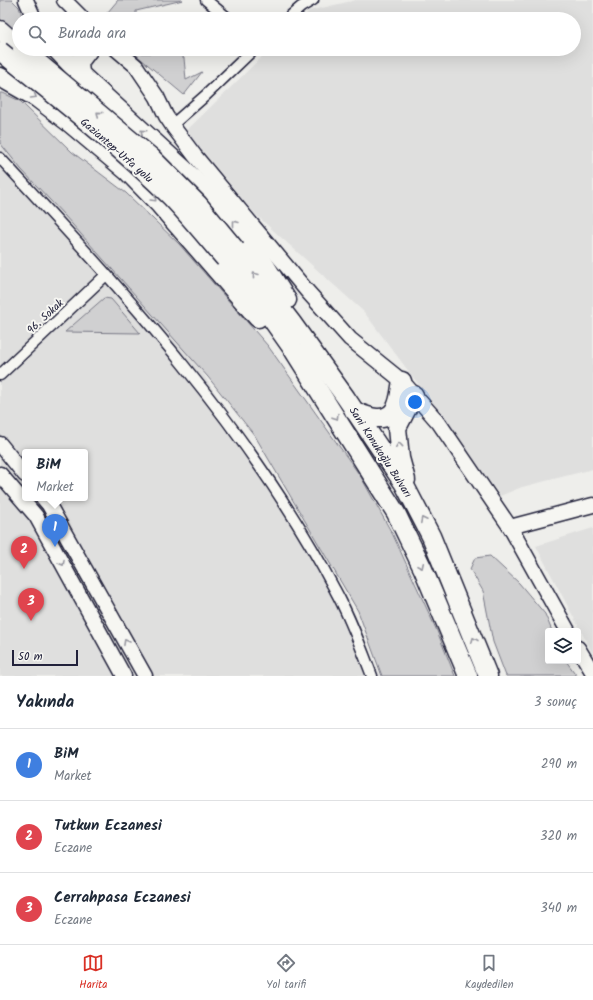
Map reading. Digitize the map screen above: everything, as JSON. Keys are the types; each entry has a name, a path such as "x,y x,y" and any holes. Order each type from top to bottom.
{"highway":[{"path":"0,30 12,41"},
{"name":"Gaziantep-Urfa yolu","path":"0,51 81,117 161,188 197,226 230,254"},
{"name":"Gaziantep-Urfa yolu","path":"30,56 152,158 198,204 230,254"},
{"path":"63,56 80,74 224,208 248,238 320,352 350,404 370,418 385,417 392,414 398,403 402,381"},
{"path":"80,74 79,62 84,56"},
{"path":"0,77 37,98 71,124 126,171 160,205 251,310 325,399"},
{"name":"Sani Konukoğlu Bulvarı","path":"230,254 251,290 292,348 396,513 468,676"},
{"name":"Sani Konukoğlu Bulvarı","path":"230,254 292,324 350,404 404,484 431,536 488,676"},
{"path":"410,497 400,458 397,428 414,394"}],"street":[{"path":"26,0 31,12"},
{"path":"64,0 76,12"},
{"path":"206,0 221,12"},
{"path":"295,12 312,0"},
{"path":"0,71 8,68 23,56"},
{"path":"124,56 136,66 157,97 172,125 283,263 345,334 402,381 439,423 510,527 566,628"},
{"path":"172,125 247,56"},
{"path":"0,158 137,309 219,410 272,484 305,537 336,591 364,653 372,676"},
{"name":"96. Sokak","path":"0,375 106,275"},
{"path":"0,444 22,471"},
{"path":"0,474 22,500"},
{"path":"23,501 36,516 124,676"},
{"path":"45,501 53,512 145,676"},
{"path":"510,527 593,505"},
{"path":"581,653 593,672"}],"shaded area":[{"path":"0,0 12,0 19,7 21,12 12,12 12,30 0,19"},
{"path":"118,0 183,0 136,12 108,12"},
{"path":"356,0 593,0 593,469 522,487 500,496 364,312 255,214 186,131 263,56 581,56 581,12 308,12"},
{"path":"137,56 181,56 184,58 186,80 202,72 184,95"},
{"path":"0,93 20,101 72,152 126,193 179,244 268,346 361,477 393,535 437,631 455,676 382,676 358,611 255,436 208,377 64,215 21,169 0,143"},
{"path":"0,136 183,339 381,676 0,676"},
{"path":"104,298 111,299 140,333 65,332"},
{"path":"593,528 593,654 581,631 581,628 579,628 536,546"},
{"path":"490,556 519,583 545,614 551,628 545,628 545,664 568,664 577,676 506,676 493,642 483,591 470,569 475,558"}],"place":[{"name":"BiM","path":"55,547"},
{"name":"Tutkun Eczanesi","path":"24,569"},
{"name":"Cerrahpasa Eczanesi","path":"31,621"}]}
